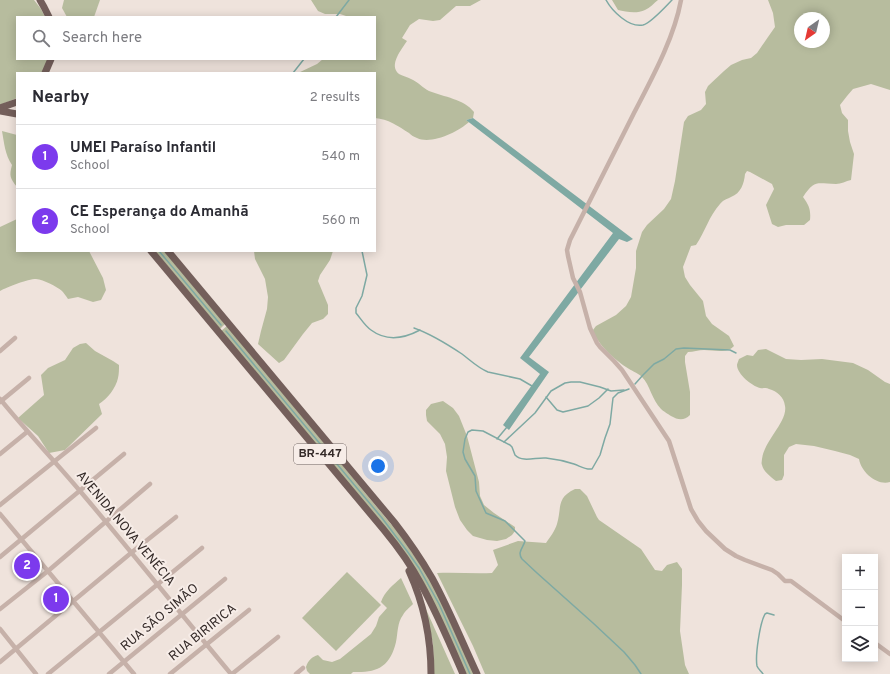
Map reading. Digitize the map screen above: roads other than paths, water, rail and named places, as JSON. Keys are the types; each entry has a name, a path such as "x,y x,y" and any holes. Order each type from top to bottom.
{"main road":[{"path":"40,0 48,16"},
{"path":"45,72 51,60"},
{"path":"50,72 51,60"},
{"path":"0,109 16,102"},
{"path":"0,109 16,114"},
{"name":"BR-447","path":"152,252 384,530 408,562 434,608 463,674"},
{"name":"BR-447","path":"169,252 411,544 439,591 477,674"},
{"path":"384,530 403,558 413,578 420,599 428,632 431,654 431,674"}],"street":[{"path":"681,0 671,36 570,240 567,250 573,278 580,292 590,328 597,343 622,370 669,441 691,509 698,521 725,549 736,556 772,570 784,581 791,581 842,619"},
{"path":"0,351 15,338"},
{"path":"0,401 29,378"},
{"name":"AVENIDA NOVA VENÉCIA","path":"0,401 79,490 231,674"},
{"path":"0,505 96,428"},
{"path":"0,454 27,432"},
{"path":"0,557 124,454"},
{"path":"0,609 48,571 150,484"},
{"path":"0,514 134,674"},
{"path":"0,662 176,517"},
{"path":"48,674 202,548"},
{"name":"RUA SÃO SIMÃO","path":"109,674 225,578"},
{"name":"RUA BIRIRICA","path":"170,674 249,610"},
{"path":"0,629 36,674"},
{"path":"231,674 278,637"},
{"path":"878,645 890,654"},
{"path":"296,674 304,668"}],"water":[{"path":"473,118 633,239 627,242 619,239 529,357 549,372 509,430 503,425 540,374 520,358 613,233 466,120"}],"waterway":[{"path":"337,16 349,0"},
{"path":"606,0 612,9 622,18 632,24 638,25 646,24 672,0"},
{"path":"294,72 303,60"},
{"path":"160,252 221,325"},
{"path":"362,252 367,275 362,296 356,308 356,313 369,328 377,334 383,336 396,338 420,330"},
{"path":"414,328 445,343 488,372 520,379 532,386"},
{"path":"226,331 382,518 407,551 419,568 439,604 470,674"},
{"path":"635,384 654,364 664,359 676,349 730,350 736,353"},
{"path":"504,442 535,413 551,391 565,383 580,382 611,391 624,390"},
{"path":"546,397 557,410 563,412 588,406 608,389"},
{"path":"629,389 618,393 613,398 610,424 600,455 592,469 549,458 522,459 515,455 510,445 483,431 472,430 468,432 465,439 463,452 465,459 475,476 476,491 486,513 505,521 525,541 520,552 522,559 624,652 641,674"},
{"path":"497,439 507,427"},
{"path":"763,674 757,667 757,647 765,614 767,613 774,615"}],"place":[{"name":"CE Esperança do Amanhã","path":"27,566"},
{"name":"UMEI Paraíso Infantil","path":"56,599"}]}
